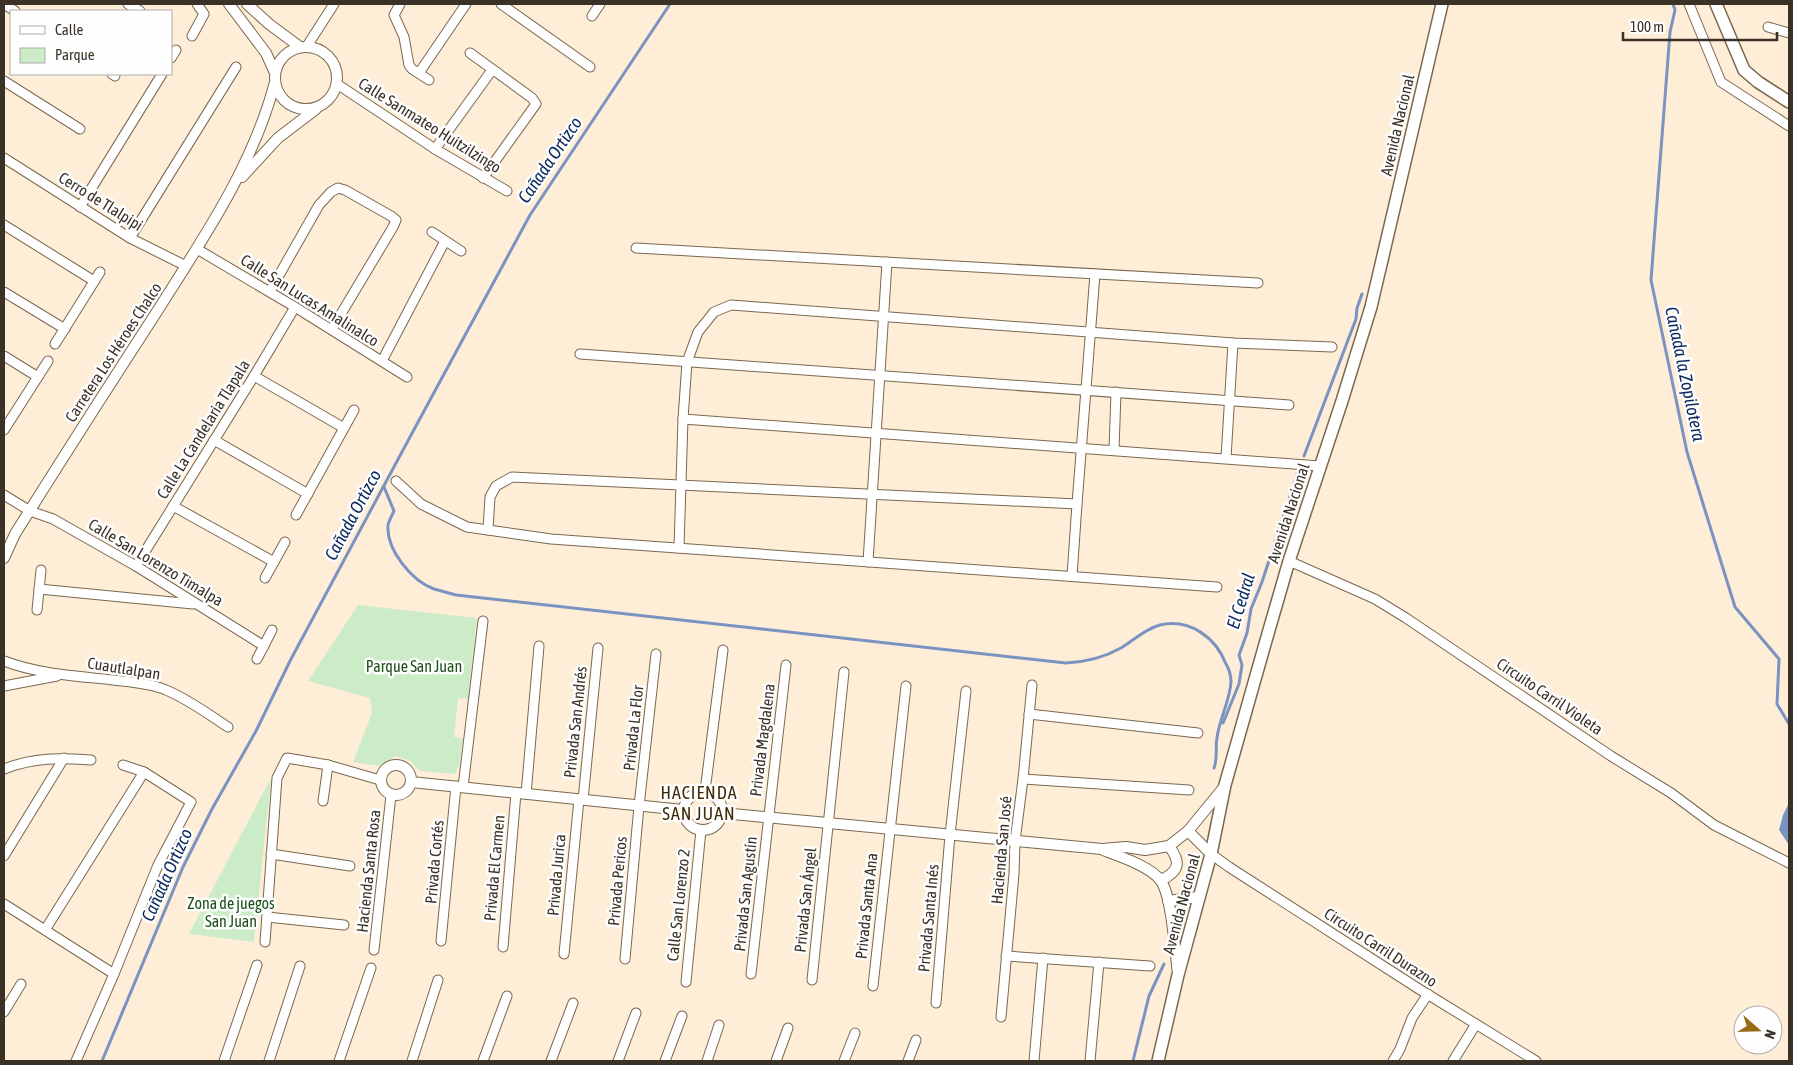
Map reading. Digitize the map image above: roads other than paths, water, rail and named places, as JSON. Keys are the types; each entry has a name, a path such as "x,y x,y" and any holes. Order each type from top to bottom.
{"main road":[{"name":"Avenida Nacional","path":"1158,1061 1178,975 1212,854 1225,785 1289,561 1369,314 1442,4"},
{"path":"1716,4 1744,70 1758,82 1789,102"}],"street":[{"path":"192,36 204,14 197,4"},
{"path":"229,4 266,53 278,91 290,105 309,109 318,107 333,94 337,84 334,62 327,54 317,48 304,47 292,50 278,64 275,77"},
{"path":"304,47 334,4"},
{"path":"400,4 394,15 404,37 408,65 429,80"},
{"path":"419,73 466,4"},
{"path":"501,4 590,67"},
{"path":"592,16 600,4"},
{"path":"1689,4 1721,82 1789,126"},
{"path":"253,6 269,24 304,47"},
{"path":"1768,26 1789,33"},
{"path":"172,56 176,50"},
{"path":"470,53 532,98 536,104 483,178"},
{"path":"130,238 236,67"},
{"path":"435,150 492,70"},
{"path":"80,208 161,75"},
{"name":"Carretera Los Héroes Chalco","path":"4,548 15,534 186,266 235,185 268,111 275,77"},
{"path":"4,81 80,129"},
{"name":"Calle Sanmateo Huitzilzingo","path":"337,84 435,150 507,191"},
{"name":"Carretera Los Héroes Chalco","path":"235,185 278,138 318,107"},
{"name":"Cerro de Tlalpipi","path":"4,158 130,238 186,266"},
{"path":"270,291 319,204 338,188 396,220 394,227 332,329"},
{"path":"4,225 94,281"},
{"path":"432,232 462,251"},
{"path":"382,361 446,241"},
{"name":"Calle San Lucas Amalinalco","path":"197,248 332,329 407,377"},
{"path":"636,248 1258,283"},
{"path":"868,562 887,262"},
{"path":"55,344 100,272"},
{"path":"1072,576 1095,274"},
{"path":"4,292 65,329"},
{"path":"679,548 683,419 687,362 698,332 714,312 731,306 1233,343 1332,347"},
{"name":"Calle La Candelaria Tlapala","path":"136,566 295,307"},
{"path":"1226,458 1233,343"},
{"path":"580,354 1289,405"},
{"path":"4,356 38,377"},
{"path":"5,426 48,361"},
{"path":"254,376 344,428"},
{"path":"1114,450 1116,392"},
{"path":"296,515 354,410"},
{"path":"683,419 1320,466"},
{"path":"214,440 308,494"},
{"path":"488,530 490,496 496,486 512,477 1077,504"},
{"path":"396,481 421,504 467,527 551,539 1217,587"},
{"name":"Calle San Lorenzo Timalpa","path":"4,495 30,510 53,519 136,566 264,646"},
{"path":"173,506 274,562"},
{"name":"Carretera Los Héroes Chalco","path":"4,558 15,534"},
{"path":"265,578 285,542"},
{"name":"Circuito Carril Violeta","path":"1289,561 1374,599 1406,618 1611,756 1671,793 1714,825 1789,863"},
{"path":"37,610 41,570"},
{"path":"39,589 197,604"},
{"name":"Privada Cortés","path":"441,941 459,787 483,621"},
{"path":"257,658 272,630"},
{"name":"Privada El Carmen","path":"503,947 539,646"},
{"name":"Privada San Andrés","path":"581,799 598,648"},
{"path":"705,791 723,650"},
{"name":"Privada La Flor","path":"640,806 656,654"},
{"name":"Cuautlalpan","path":"4,661 17,666 131,682 165,689 197,706 228,727"},
{"name":"Privada Magdalena","path":"769,817 786,665"},
{"name":"Privada San Ángel","path":"812,980 844,672"},
{"path":"4,686 64,674"},
{"name":"Hacienda San José","path":"1001,1017 1014,874 1015,841 1032,685"},
{"name":"Privada Santa Ana","path":"874,986 889,829 906,686"},
{"name":"Privada Santa Inés","path":"936,1004 950,835 966,691"},
{"path":"1029,714 1198,733"},
{"path":"4,856 64,758"},
{"path":"4,768 34,759 64,758 91,760"},
{"path":"265,942 277,778 287,758 328,765 380,780"},
{"path":"397,764 406,768 411,777 411,782 403,793 392,795 384,789 380,780 384,770 397,764"},
{"path":"76,1061 158,865 191,802 144,772 123,765"},
{"path":"323,801 328,765"},
{"path":"45,930 144,772"},
{"path":"1023,779 1189,790"},
{"path":"411,782 683,810"},
{"path":"722,813 1102,849 1126,847 1145,850 1169,846 1188,831 1225,785"},
{"path":"705,791 716,796 722,806 722,813 718,824 713,828 701,830 690,826 683,810 693,794 705,791"},
{"name":"Hacienda Santa Rosa","path":"374,950 392,795"},
{"name":"Privada Jurica","path":"564,954 581,799"},
{"name":"Privada Pericos","path":"625,959 640,806"},
{"name":"Privada San Agustín","path":"751,974 769,817"},
{"name":"Calle San Lorenzo 2","path":"686,982 701,830"},
{"path":"1188,831 1212,854"},
{"path":"1161,880 1172,875 1176,869 1177,858 1169,846"},
{"path":"1102,849 1140,865 1161,880 1168,901 1178,975"},
{"path":"271,854 350,866"},
{"name":"Circuito Carril Durazno","path":"1212,854 1229,867 1536,1061"},
{"path":"1168,901 1199,897"},
{"path":"4,904 114,974"},
{"path":"267,917 344,925"},
{"path":"1006,956 1150,966"},
{"path":"1034,1061 1043,958"},
{"path":"1090,1061 1100,962"},
{"path":"224,1061 257,965"},
{"path":"268,1061 300,966"},
{"path":"339,1061 371,968"},
{"path":"412,1061 438,980"},
{"path":"4,1012 8,998 21,984"},
{"path":"1393,1061 1400,1049 1412,1018 1428,994"},
{"path":"483,1061 507,996"},
{"path":"551,1061 573,1003"},
{"path":"618,1061 636,1013"},
{"path":"665,1061 682,1016"},
{"path":"1453,1061 1476,1024"},
{"path":"707,1061 719,1025"},
{"path":"776,1061 788,1028"},
{"path":"844,1061 855,1033"},
{"path":"908,1061 916,1040"}],"water":[{"path":"1789,803 1789,845 1779,830"}],"waterway":[{"name":"Cañada Ortizco","path":"102,1061 183,867 212,809 256,731 291,659 410,437 530,215 670,4"},
{"name":"Cañada la Zopilotera","path":"1673,4 1675,10 1670,32 1651,280 1687,452 1735,607 1779,659 1777,704 1789,724"},
{"name":"El Cedral","path":"1304,456 1356,319 1357,308 1362,294"},
{"name":"El Cedral","path":"1223,723 1239,684 1242,665 1239,655 1247,633 1251,609 1262,582 1298,472"},
{"path":"384,487 394,511 388,525 388,535 396,554 409,572 417,579 434,589 456,595 1066,663 1088,660 1108,654 1121,648 1149,629 1160,625 1182,624 1191,627 1209,638 1216,646 1231,677 1229,696 1218,731 1214,768"},
{"path":"1133,1061 1149,996 1164,964"}],"district":[{"name":"HACIENDA SAN JUAN","path":"699,803"}],"park label":[{"name":"Parque San Juan","path":"414,666"},
{"name":"Zona de juegos San Juan","path":"231,912"}]}
